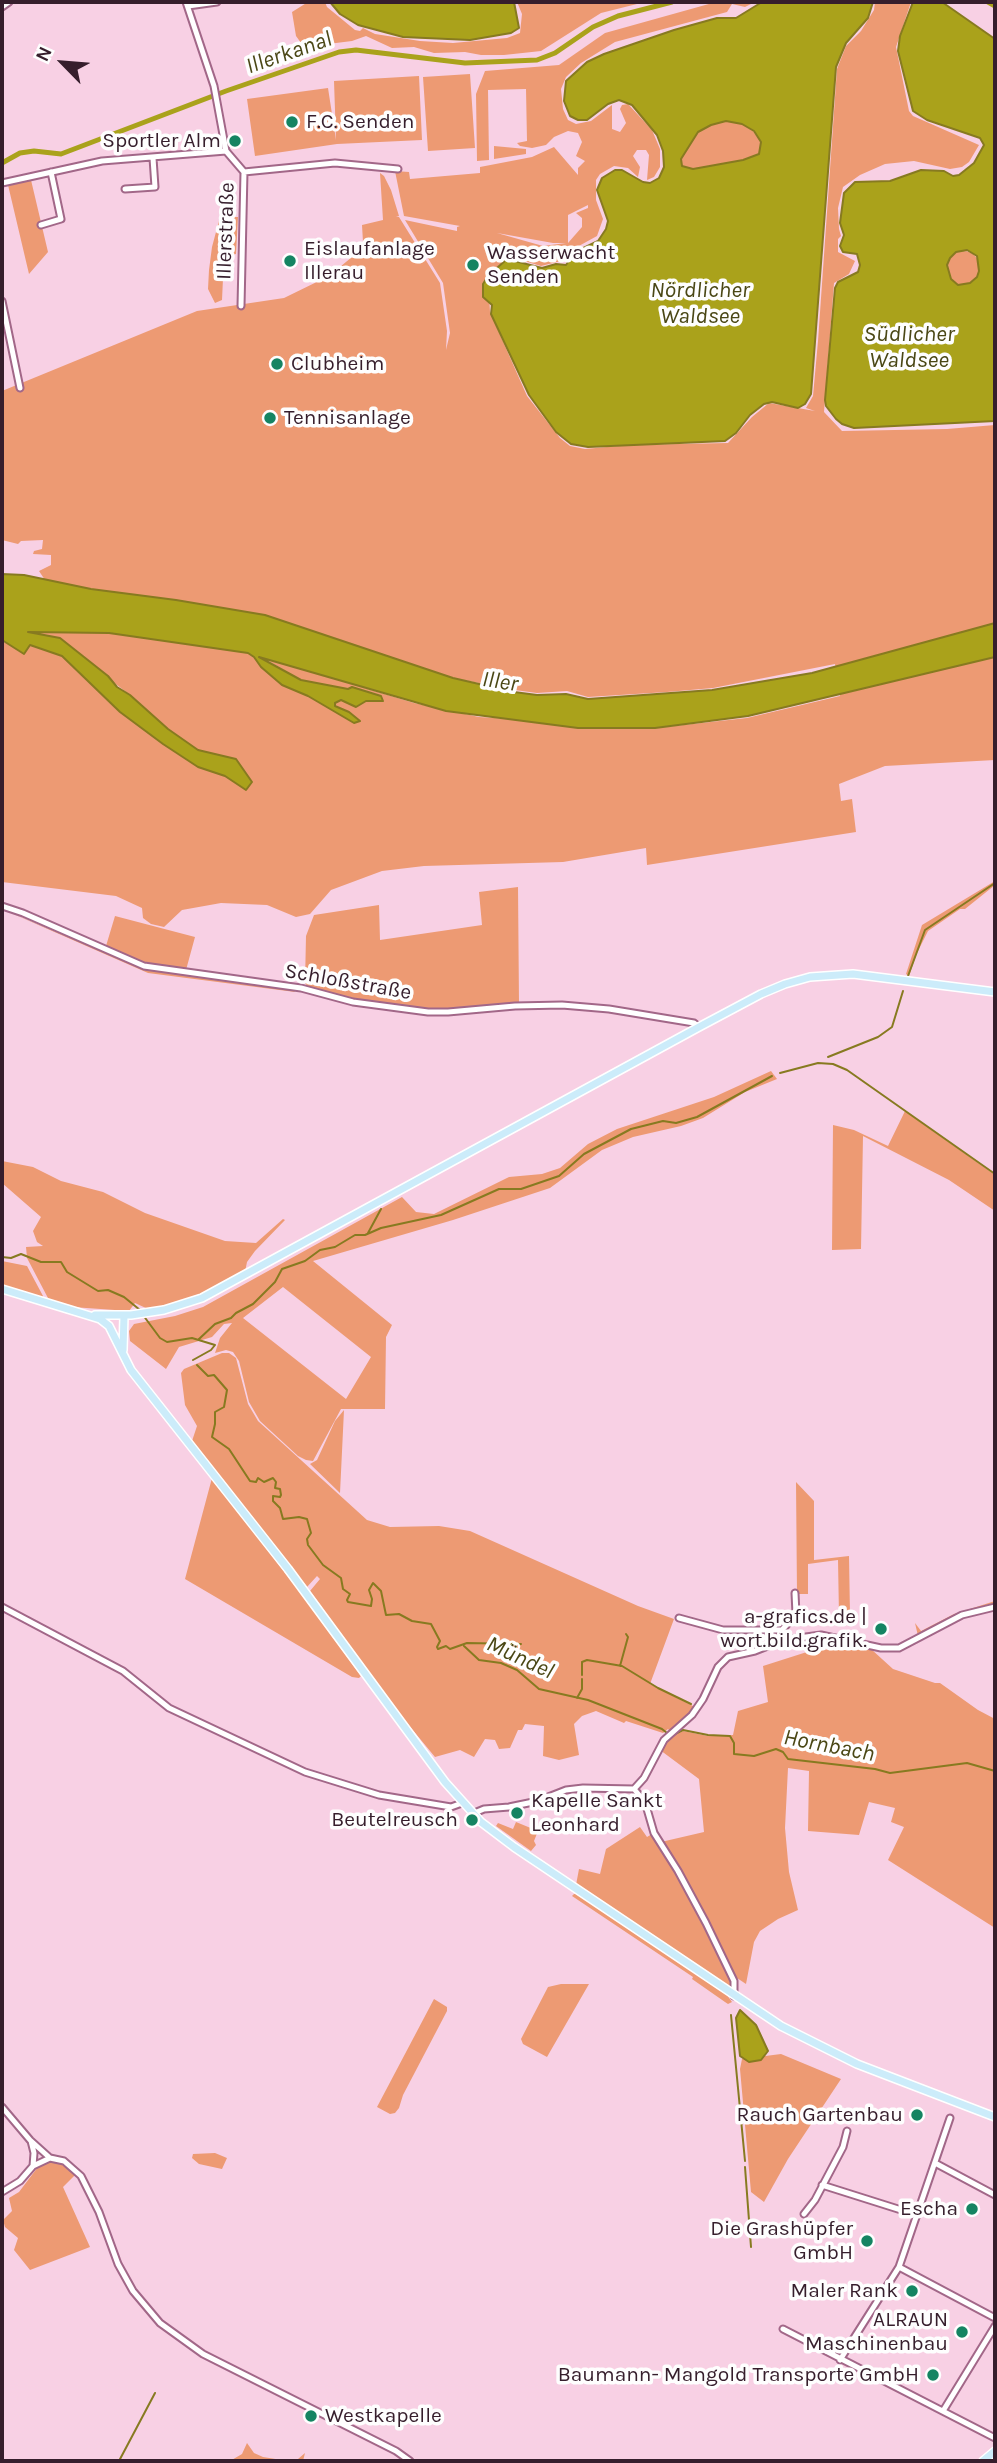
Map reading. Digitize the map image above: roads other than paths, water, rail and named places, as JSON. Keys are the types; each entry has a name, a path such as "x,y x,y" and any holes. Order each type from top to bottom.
{"main road":[{"path":"87,1314 124,1316 151,1312 202,1298 699,1027 761,994 785,985 810,977 834,974 874,975 965,990 995,992"},
{"path":"2,1289 87,1314 100,1319 114,1332 131,1370 151,1397 266,1540 472,1814 513,1847 781,2026 834,2054 995,2117"},
{"path":"114,1332 124,1316"},
{"path":"123,1354 124,1316"},
{"path":"983,2461 995,2451"}],"street":[{"path":"2,7 9,2"},
{"path":"187,4 217,2"},
{"name":"Illerstraße","path":"187,4 214,86 226,151 244,172 241,306"},
{"path":"2,183 102,161 226,151"},
{"path":"125,189 155,187 153,158"},
{"path":"244,172 335,163 398,169"},
{"path":"41,225 61,219 51,172"},
{"path":"2,301 20,388"},
{"name":"Schloßstraße","path":"2,906 144,966 301,988 353,1002 428,1012 562,1005 608,1009 694,1023 699,1027"},
{"path":"783,1640 782,1630 796,1614 795,1593"},
{"path":"2,1607 123,1671 169,1708 305,1772 379,1795 451,1807 462,1803"},
{"path":"634,1789 644,1778 664,1740 692,1715 718,1667 728,1657 755,1651 783,1640 821,1635 881,1648 899,1648 962,1615 995,1607"},
{"path":"679,1618 723,1630 782,1630"},
{"path":"472,1814 484,1809 538,1801 566,1790 634,1789 645,1802 654,1833 706,1923 734,1982 734,1996"},
{"path":"2,2107 30,2140 50,2158 64,2161 81,2176 99,2212 118,2264 133,2291 167,2329 204,2354 396,2451 410,2461"},
{"path":"840,2360 900,2267 950,2118"},
{"path":"803,2214 815,2200 843,2147 847,2131"},
{"path":"30,2140 34,2153 33,2166"},
{"path":"4,2191 20,2180 33,2166 50,2158"},
{"path":"935,2163 995,2195"},
{"path":"822,2185 917,2215"},
{"path":"900,2267 995,2318"},
{"path":"943,2411 995,2326"},
{"path":"783,2329 840,2360 883,2378 995,2438"}],"water":[{"path":"330,2 514,2 519,28 511,33 470,40 403,37 358,25 340,14"},
{"name":"Nördlicher Waldsee","path":"762,2 873,2 868,18 846,43 836,67 811,394 805,404 798,408 772,402 764,404 725,441 588,447 571,444 556,432 529,395 491,314 492,305 483,297 483,284 507,259 542,268 556,264 566,265 575,252 598,241 606,229 608,221 597,190 602,178 615,170 622,170 650,183 659,178 664,167 663,151 657,135 632,105 619,100 608,104 587,120 578,120 570,116 564,101 566,81 587,62 604,54 717,18 736,18","holes":["726,121 742,124 754,131 761,142 759,154 743,160 693,169 682,166 681,159 698,132"]},
{"name":"Südlicher Waldsee","path":"913,2 942,2 995,39 995,421 854,428 842,424 826,406 835,288 838,282 858,272 860,265 857,254 843,252 840,246 844,235 840,223 844,193 855,182 890,181 921,170 959,175 974,163 984,145 980,138 927,120 913,111 898,51 900,36","holes":["967,250 977,256 977,277 970,283 958,285 951,279 947,265 956,252"]},
{"path":"2,574 24,575 91,589 265,615 453,678 537,695 566,694 588,699 712,690 812,673 995,623 995,657 748,716 655,728 578,728 446,711 259,657 301,680 348,689 352,687 381,696 383,701 366,701 356,707 341,700 335,703 335,706 360,721 354,723 308,696 282,685 248,653 109,633 28,632 60,638 168,729 198,750 236,759 252,782 246,790 225,776 198,767 163,744 120,712 62,656 30,645 24,654 2,640"},
{"path":"740,2010 756,2025 768,2051 761,2060 749,2062 740,2056 736,2018"}],"waterway":[{"name":"Illerkanal","path":"2,163 20,153 34,151 61,154 226,91 339,52 356,50 465,63 537,60 555,53 593,27 618,16 672,2"},
{"name":"Illerkanal","path":"988,2 995,6"},
{"path":"908,976 925,930 995,883"},
{"path":"828,1057 878,1037 892,1027 903,991"},
{"path":"780,1073 818,1063 833,1064 847,1070 995,1174"},
{"path":"199,1339 215,1324 231,1318 253,1304 275,1282 282,1269 305,1261 320,1250 335,1247 355,1235 365,1235 381,1228 441,1215 499,1189 521,1189 559,1176 584,1154 631,1129 663,1121 676,1123 697,1117 772,1076"},
{"path":"368,1233 381,1209"},
{"name":"Mündel","path":"2,1257 11,1258 21,1254 41,1262 61,1262 67,1272 98,1291 108,1290 124,1297 140,1310"},
{"name":"Mündel","path":"143,1315 160,1338 167,1342 192,1338 215,1345 193,1360"},
{"name":"Mündel","path":"197,1365 208,1376 214,1375 227,1390 224,1407 215,1412 212,1437 229,1449 250,1481 256,1482 258,1478 264,1482 273,1478 276,1482 275,1488 280,1489 281,1495 273,1496 273,1501 280,1508 283,1519 307,1519 311,1533 307,1539 308,1545 323,1565 341,1578 343,1589 350,1594 348,1602 371,1606 369,1590 373,1583 381,1591 386,1615 399,1614 412,1621 431,1624 440,1641 438,1649 446,1646 450,1649 467,1643 521,1644"},
{"path":"620,1666 628,1637 626,1634"},
{"name":"Mündel","path":"464,1646 479,1660 501,1663 517,1670 539,1689 588,1700 667,1733"},
{"path":"582,1675 582,1662 587,1660 622,1666 691,1704"},
{"path":"577,1698 582,1689 582,1679"},
{"name":"Hornbach","path":"673,1735 683,1730 730,1736 734,1743 734,1754 754,1756 776,1749 783,1752 788,1759 890,1773 967,1763 995,1771"},
{"path":"731,2015 745,2161"},
{"path":"745,2167 751,2247"},
{"path":"119,2461 155,2393"}],"place":[{"name":"F.C. Senden","path":"292,122"},
{"name":"Sportler Alm","path":"235,141"},
{"name":"Eislaufanlage Illerau","path":"290,261"},
{"name":"Wasserwacht Senden","path":"473,265"},
{"name":"Clubheim","path":"277,364"},
{"name":"Tennisanlage","path":"270,418"},
{"name":"a-grafics.de | wort.bild.grafik.","path":"881,1629"},
{"name":"Kapelle Sankt Leonhard","path":"517,1813"},
{"name":"Beutelreusch","path":"472,1820"},
{"name":"Rauch Gartenbau","path":"917,2115"},
{"name":"Escha","path":"972,2209"},
{"name":"Die Grashüpfer GmbH","path":"867,2241"},
{"name":"Maler Rank","path":"912,2291"},
{"name":"ALRAUN Maschinenbau","path":"962,2332"},
{"name":"Baumann- Mangold Transporte GmbH","path":"933,2375"},
{"name":"Westkapelle","path":"311,2416"}],"water label":[{"name":"Iller","path":"500,682"}]}
